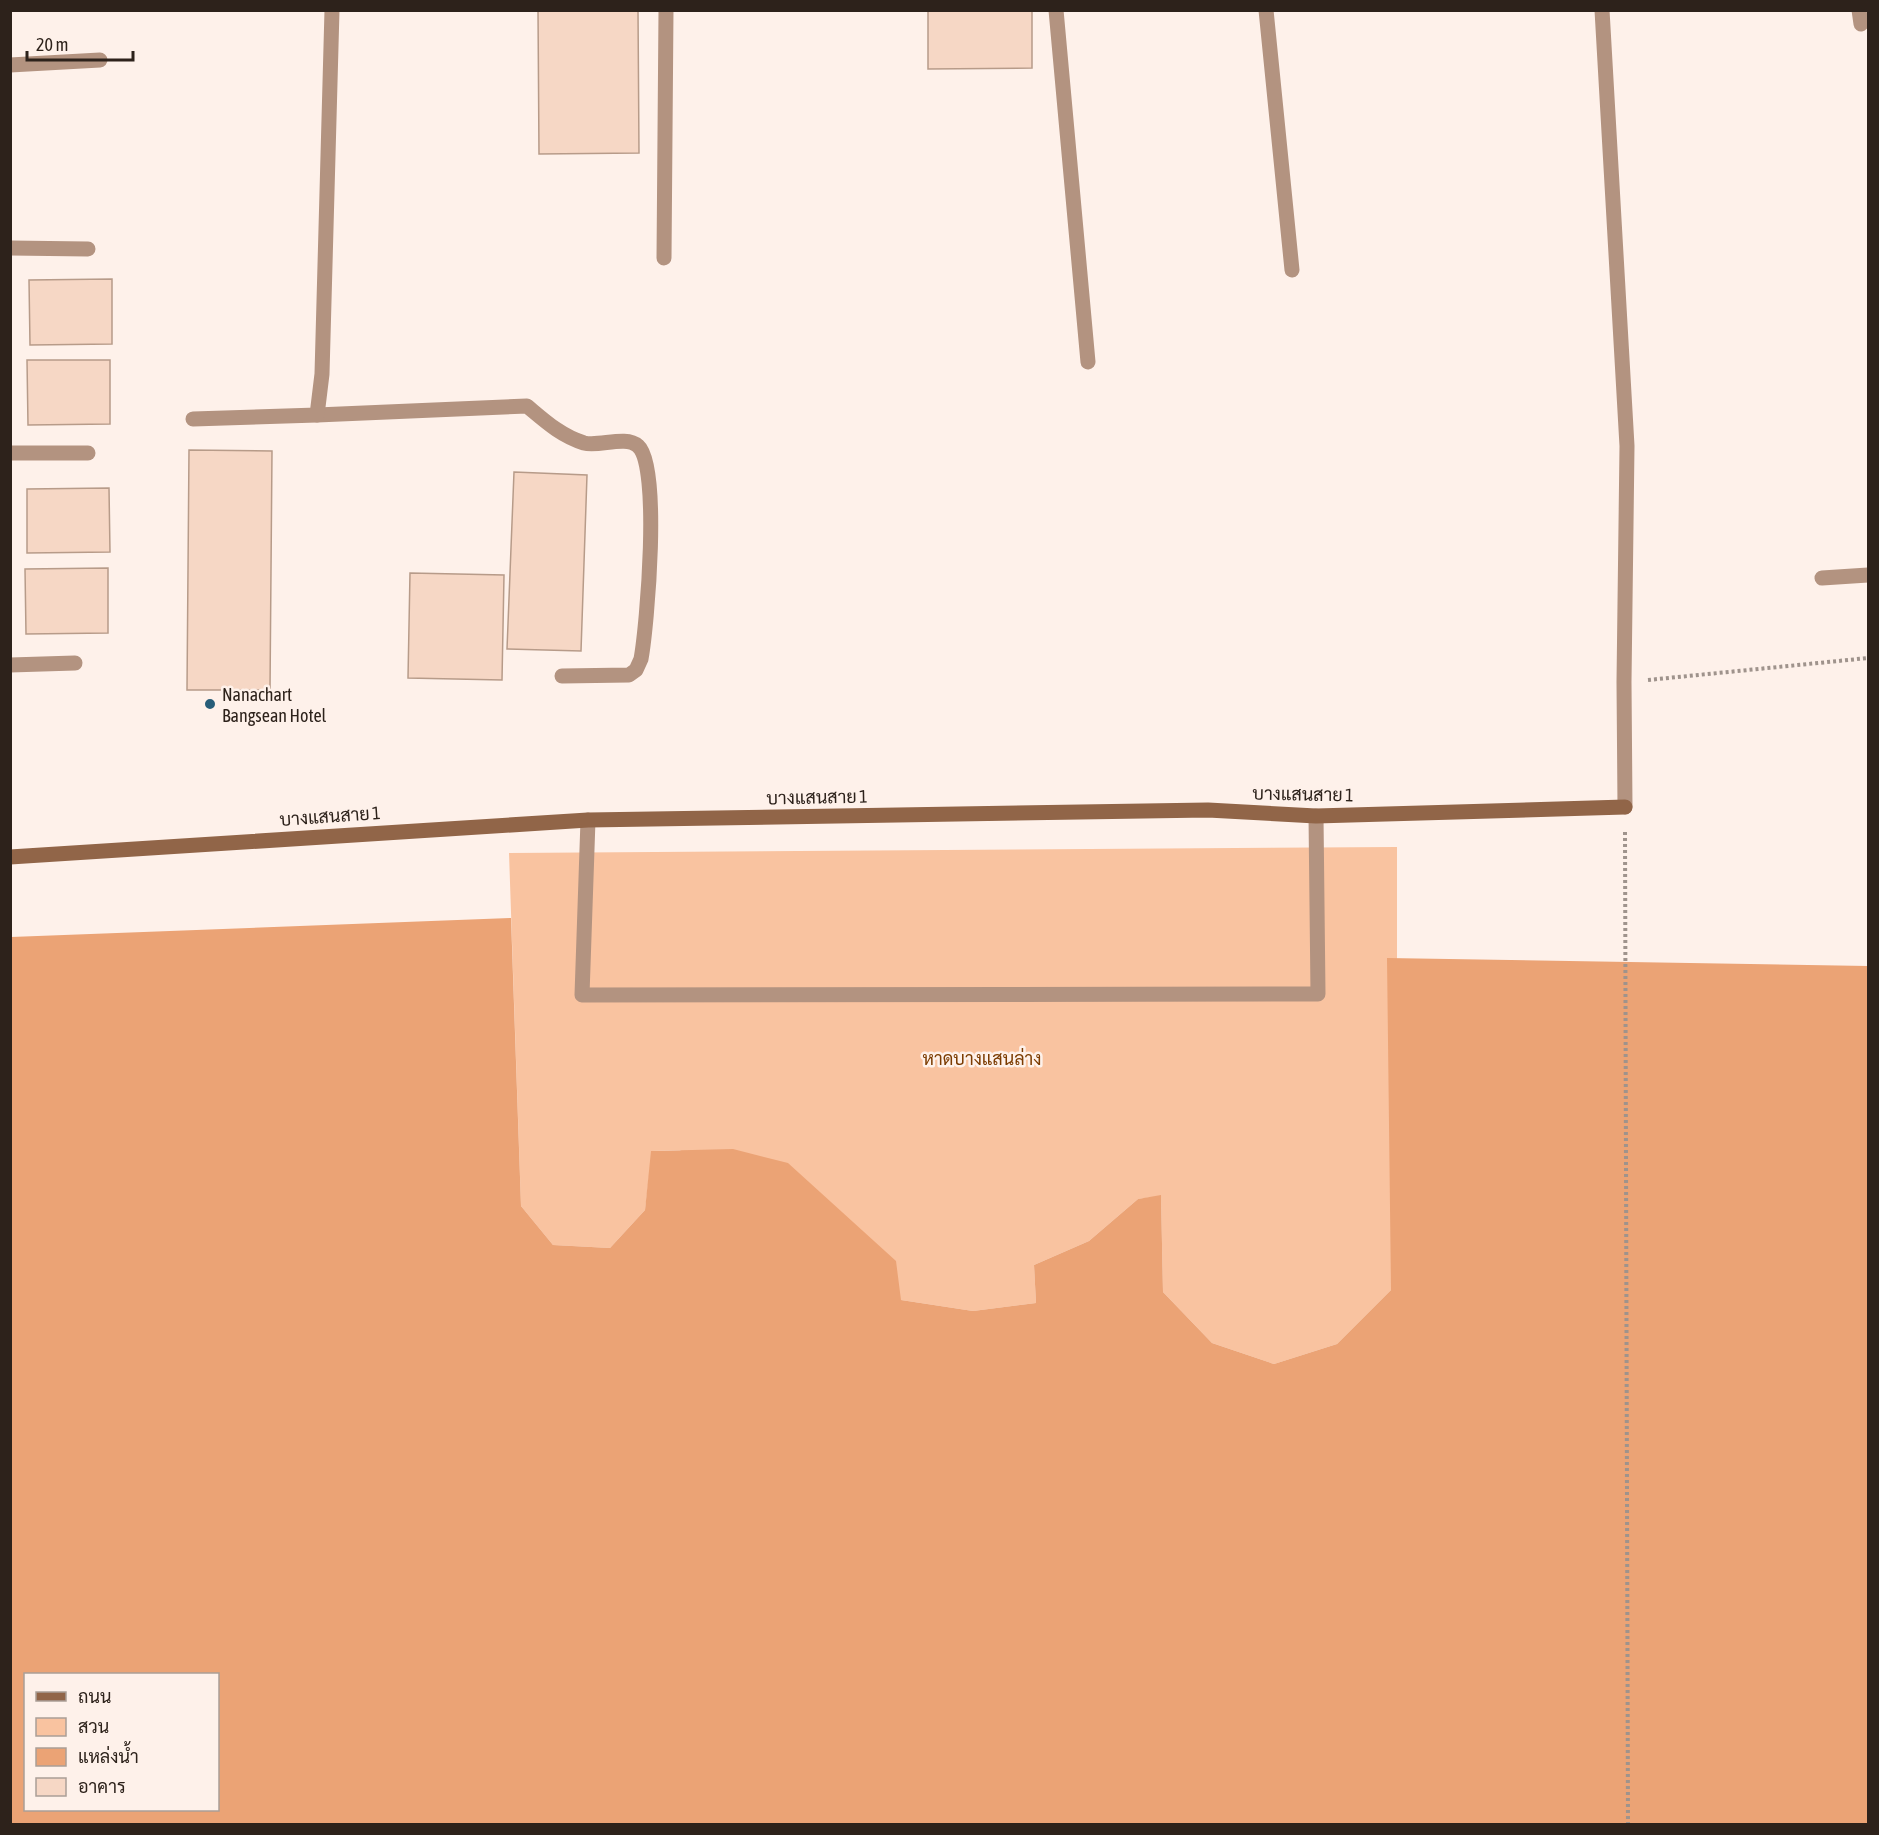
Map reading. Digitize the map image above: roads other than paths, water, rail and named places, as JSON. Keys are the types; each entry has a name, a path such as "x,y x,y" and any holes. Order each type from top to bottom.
{"street":[{"path":"317,415 322,374 332,10"},
{"path":"664,258 666,10"},
{"path":"1056,10 1088,362"},
{"path":"1266,10 1292,270"},
{"name":"บางแสนสาย 1","path":"10,856 588,820 1208,810 1316,816 1625,807 1627,446 1602,10"},
{"path":"10,64 100,60"},
{"path":"10,248 88,249"},
{"path":"193,419 527,406 564,435 587,444 627,441 638,445 644,455 649,484 651,564 641,659 636,670 629,675 562,676"},
{"path":"10,453 88,453"},
{"path":"1822,578 1869,575"},
{"path":"10,665 75,663"},
{"path":"588,820 582,996 1318,994 1316,816"}],"water":[{"path":"511,918 521,1206 553,1245 610,1248 645,1210 651,1151 733,1149 788,1163 896,1261 901,1300 973,1311 1036,1303 1034,1265 1089,1241 1138,1199 1161,1195 1163,1292 1212,1343 1274,1364 1337,1344 1391,1290 1387,958 1868,966 1868,1824 11,1824 11,937"}],"place":[{"name":"Nanachart Bangsean Hotel","path":"210,704"}],"park label":[{"name":"หาดบางแสนล่าง","path":"982,1058"}]}
